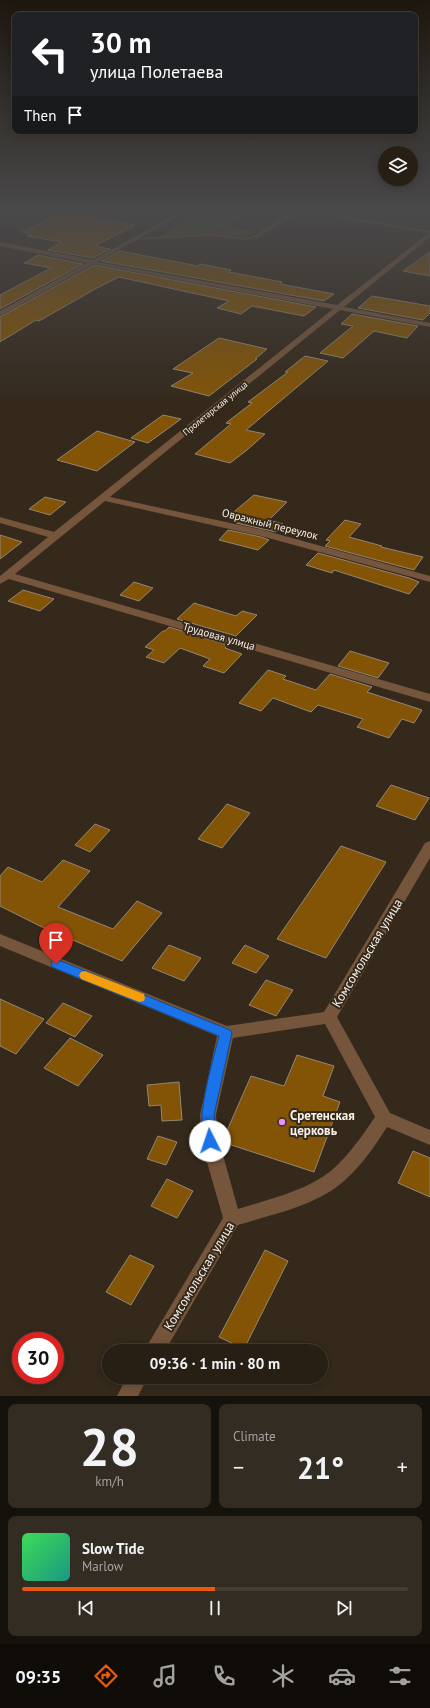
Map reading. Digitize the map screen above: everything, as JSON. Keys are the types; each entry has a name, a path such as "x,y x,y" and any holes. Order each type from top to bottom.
{"street":[{"path":"0,314 68,276"},
{"path":"170,276 430,325"},
{"name":"Пролетарская улица","path":"4,578 378,276"},
{"name":"Овражный переулок","path":"103,498 263,533 430,579"},
{"path":"0,520 56,536"},
{"name":"Трудовая улица","path":"4,578 430,698"},
{"name":"Комсомольская улица","path":"158,1344 232,1219 312,1192 334,1178 349,1166 384,1118 329,1017 430,846"},
{"path":"0,940 226,1033 329,1017"},
{"path":"226,1033 208,1115 210,1141 232,1219"},
{"path":"384,1118 430,1138"},
{"path":"127,1396 134,1384"}],"building":[{"path":"36,276 61,276 0,309 0,295"},
{"path":"74,276 153,276 316,307 304,316 252,306 241,314 217,308 229,301 119,277 39,321 36,320 0,342 0,317"},
{"path":"185,276 251,276 282,282 280,284 334,294 324,301"},
{"path":"372,296 430,306 430,313 423,320 358,308"},
{"path":"352,314 418,326 407,338 374,331 343,358 320,353 353,326 341,324"},
{"path":"219,338 267,349 255,359 257,359 209,396 171,386 193,373 173,369"},
{"path":"305,356 328,361 246,430 265,434 230,463 195,454 231,424 226,423 252,403 248,402 288,372 285,372"},
{"path":"163,415 181,419 148,443 131,438"},
{"path":"97,431 135,442 97,471 57,460"},
{"path":"254,495 287,502 269,520 283,524 276,532 236,523 240,518 229,516"},
{"path":"45,497 66,502 50,515 29,509"},
{"path":"345,520 361,524 349,537 382,546 381,547 423,557 414,570 325,546 330,541 326,540"},
{"path":"228,530 269,540 258,550 219,540"},
{"path":"0,535 22,542 0,559"},
{"path":"318,553 419,582 409,594 334,570 332,573 306,565"},
{"path":"134,582 153,588 139,601 120,595"},
{"path":"23,590 54,599 40,611 8,601"},
{"path":"194,603 236,616 242,611 257,615 236,636 177,619"},
{"path":"169,627 228,645 225,648 242,654 224,673 203,666 210,659 180,648 164,663 146,657 154,650 145,647"},
{"path":"350,651 389,663 378,678 338,666"},
{"path":"268,670 286,676 283,679 316,690 330,674 372,687 367,692 422,710 414,723 402,719 389,738 357,727 363,719 318,705 311,712 273,698 261,711 239,703"},
{"path":"391,785 429,798 415,820 376,806"},
{"path":"227,804 250,813 222,848 198,839"},
{"path":"95,824 110,830 90,852 75,845"},
{"path":"341,846 386,862 326,958 277,939"},
{"path":"63,860 90,871 58,907 113,929 137,901 162,913 122,961 40,926 0,906 0,876 8,867 42,882"},
{"path":"169,945 201,958 184,981 152,968"},
{"path":"245,945 269,956 256,973 232,963"},
{"path":"266,980 293,990 276,1016 249,1005"},
{"path":"0,999 44,1019 16,1054 0,1046"},
{"path":"63,1003 92,1016 75,1037 46,1023"},
{"path":"70,1038 103,1055 78,1086 44,1068"},
{"name":"Сретенская церковь","path":"297,1055 334,1066 323,1096 340,1102 314,1172 222,1142 251,1076 284,1086"},
{"path":"179,1082 182,1120 162,1121 161,1105 149,1106 147,1085"},
{"path":"158,1136 177,1142 166,1165 147,1159"},
{"path":"413,1151 430,1158 430,1197 398,1183"},
{"path":"167,1179 193,1191 177,1218 151,1206"},
{"path":"265,1250 288,1261 246,1344 234,1344 219,1337"},
{"path":"130,1255 154,1266 131,1305 106,1292"}],"slow traffic":[{"path":"85,975 139,998"}],"place":[{"name":"Сретенская церковь","path":"282,1122"}],"route":[{"path":"56,964 226,1033 208,1115 210,1141"}]}
